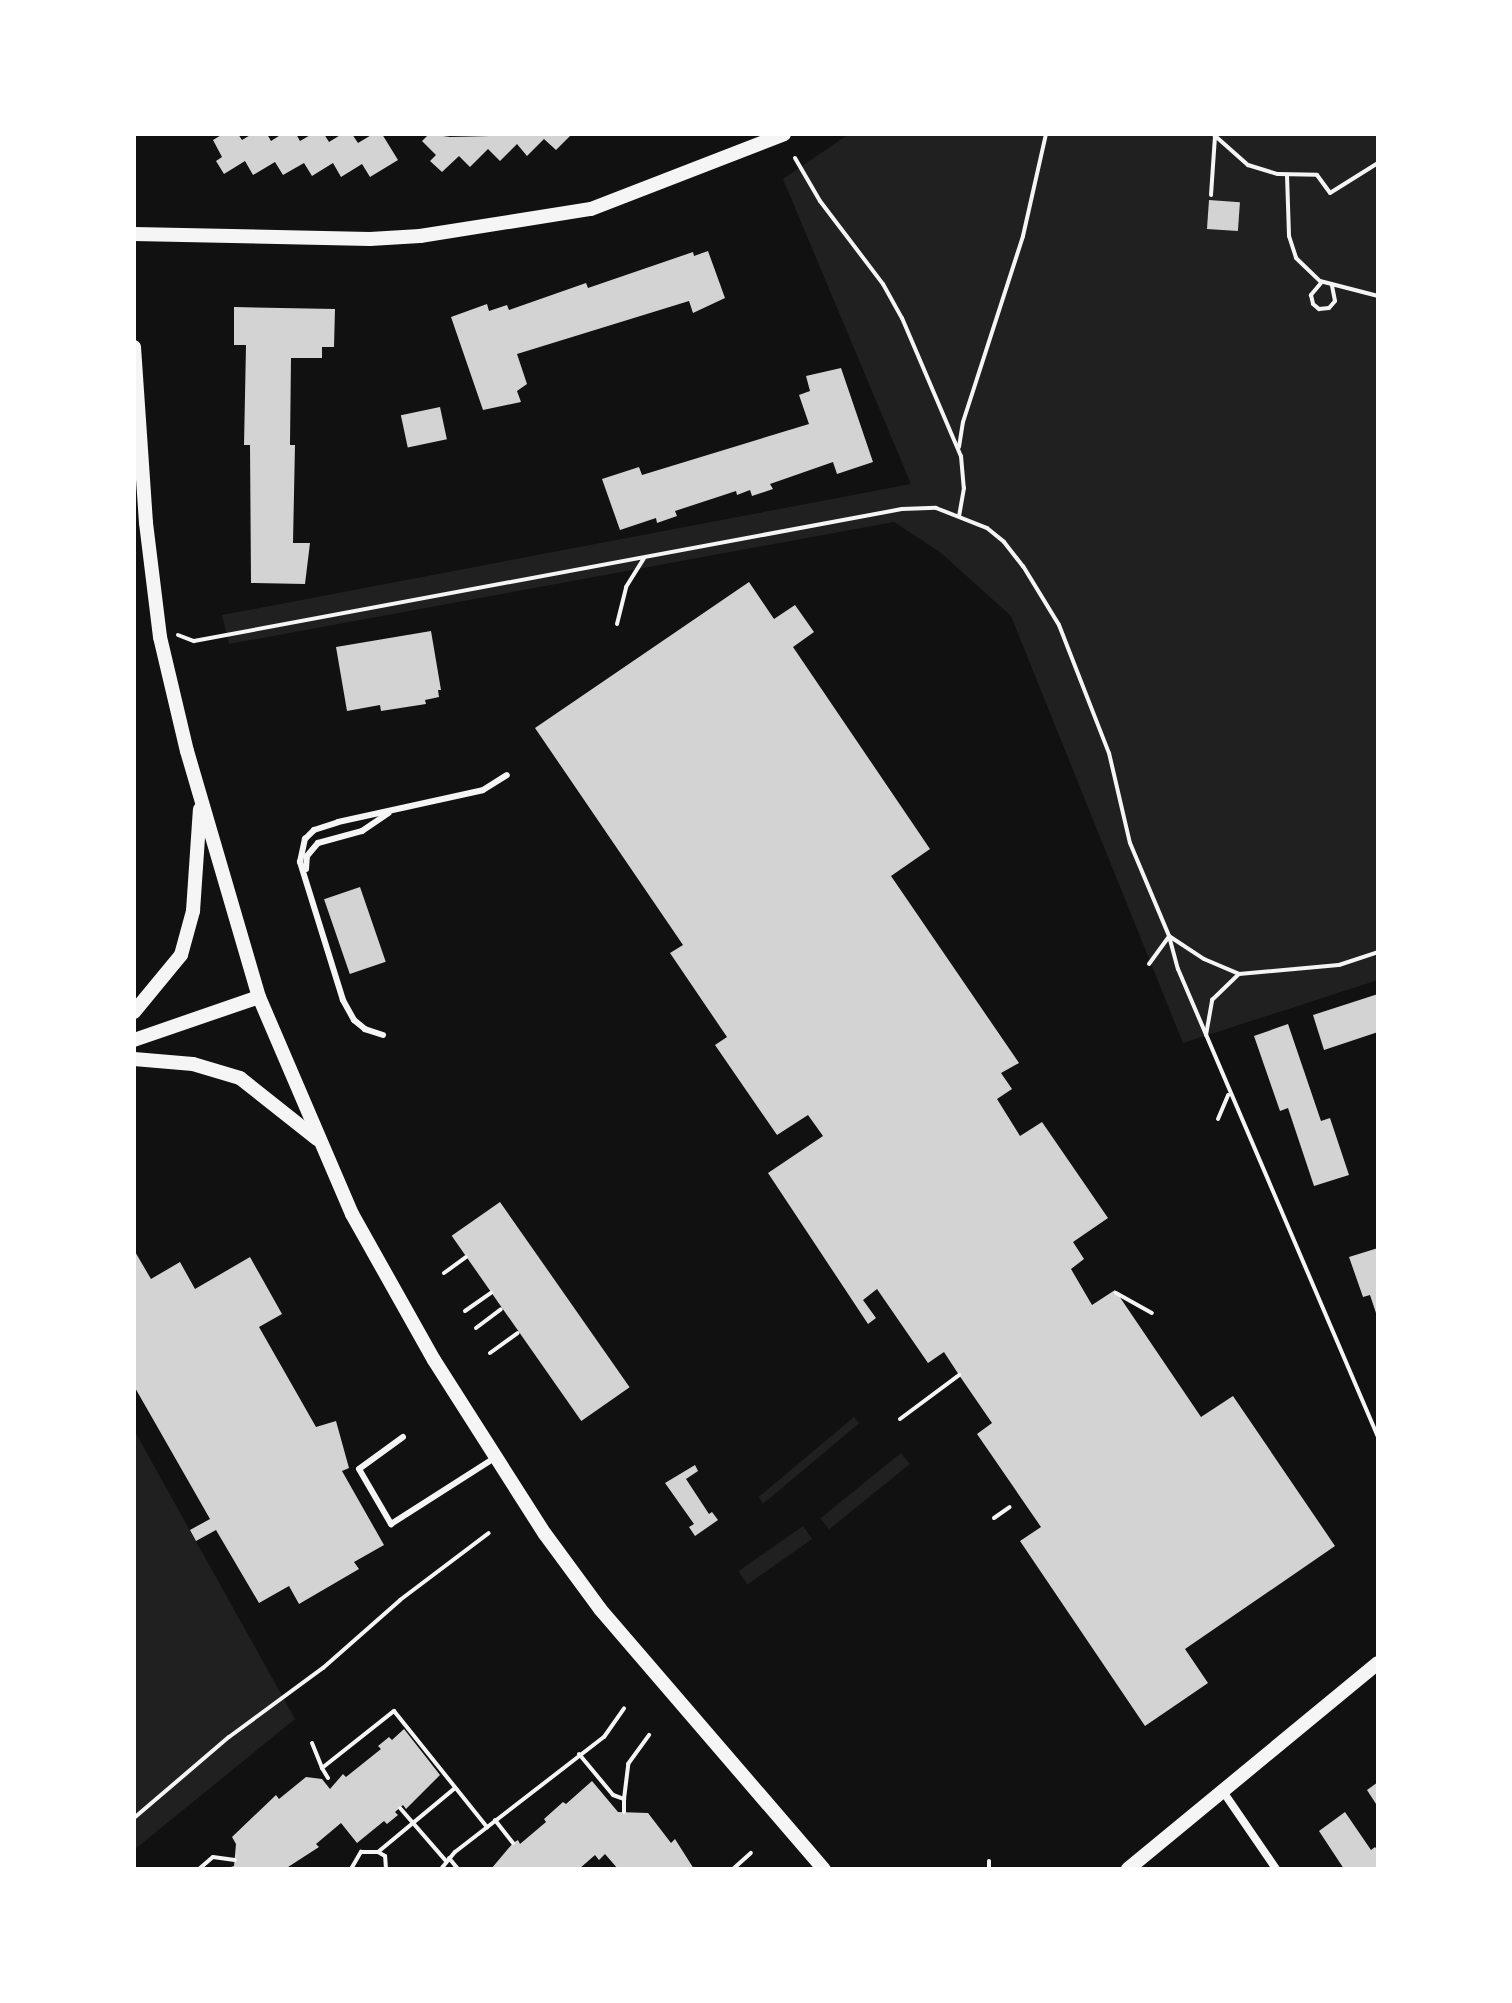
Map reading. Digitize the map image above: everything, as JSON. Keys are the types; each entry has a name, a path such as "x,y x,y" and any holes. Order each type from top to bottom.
{"street":[{"path":"134,234 370,239 420,236 591,209 784,134"},
{"path":"134,347 146,523 159,628 201,801 259,997 352,1214 434,1360 545,1534 600,1609 824,1869"},
{"path":"134,1012 181,955 193,911 201,801"},
{"path":"134,1040 259,997"},
{"path":"134,1059 193,1064 240,1078 321,1142"},
{"path":"1128,1869 1221,1789 1378,1663"},
{"path":"1221,1789 1276,1869"}],"lane":[{"path":"383,1035 365,1029 354,1020 343,1000 300,862 305,839 314,830 483,790 507,775"},
{"path":"310,896 306,865 310,849 329,838 362,831 392,811"},
{"path":"403,1437 359,1469 391,1524 496,1457"}],"path":[{"path":"959,450 963,422 1023,236 1046,134"},
{"path":"1214,135 1248,165 1287,175 1317,175 1330,193 1378,163"},
{"path":"1211,195 1214,135"},
{"path":"795,158 820,201 883,284 959,450 964,471 959,516"},
{"path":"1287,175 1291,244 1303,267 1323,282 1378,296"},
{"path":"1323,282 1314,287 1311,295 1313,304 1319,309 1329,308 1335,301 1331,283"},
{"path":"159,628 194,641 902,509 936,508 987,528 1004,542 1059,625 1109,753 1130,843 1169,936 1178,969 1378,1437"},
{"path":"617,624 626,587 645,556"},
{"path":"1149,964 1169,936"},
{"path":"1169,936 1204,959 1239,974 1339,965 1378,952"},
{"path":"1206,1039 1212,1000 1239,974"},
{"path":"1218,1119 1228,1092"},
{"path":"444,1273 466,1257"},
{"path":"465,1311 491,1293"},
{"path":"1116,1293 1152,1313"},
{"path":"476,1328 501,1309"},
{"path":"490,1353 518,1333"},
{"path":"900,1419 959,1375"},
{"path":"994,1518 1010,1507"},
{"path":"134,1818 229,1737 323,1668 400,1600 489,1533"},
{"path":"441,1869 495,1820 604,1737 624,1708"},
{"path":"322,1768 394,1711 487,1827"},
{"path":"624,1812 628,1764 649,1735"},
{"path":"312,1743 328,1778"},
{"path":"570,1752 613,1795 624,1799"},
{"path":"378,1852 455,1788"},
{"path":"400,1808 458,1869"},
{"path":"495,1820 513,1843"},
{"path":"351,1869 361,1852 378,1852 385,1856 386,1869"},
{"path":"733,1869 751,1853"},
{"path":"199,1869 213,1857 235,1860"},
{"path":"989,1861 989,1869"}],"shaded area":[{"path":"849,134 1211,134 1215,139 1221,134 1378,134 1378,980 1183,1043 1011,616 940,552 894,522 229,644 222,615 911,484 783,179"},
{"path":"854,1417 859,1423 763,1503 758,1497"},
{"path":"134,1430 295,1719 134,1850"},
{"path":"901,1453 910,1464 829,1529 820,1518"},
{"path":"803,1526 812,1539 747,1584 738,1571"}],"building":[{"path":"223,134 238,134 242,140 252,134 267,134 271,141 282,134 296,134 300,141 312,134 324,134 329,142 342,134 352,134 358,143 373,134 382,134 398,160 370,177 362,164 341,177 333,163 312,176 304,163 283,175 275,162 253,175 245,161 224,174 216,161 222,157 213,140"},
{"path":"429,134 450,137 572,134 556,150 544,139 527,156 517,144 500,161 488,149 470,167 459,156 442,172 430,161 436,155 422,141"},
{"path":"1209,200 1240,202 1238,231 1207,229"},
{"path":"708,251 725,298 693,313 689,301 517,354 527,384 517,391 521,402 483,410 451,317 487,304 489,311 507,305 509,310 586,283 588,288 693,252 694,256"},
{"path":"234,307 335,309 334,347 322,347 322,358 291,358 290,445 295,445 293,543 310,543 305,584 251,583 250,445 244,445 246,345 234,345"},
{"path":"841,368 873,462 837,474 833,462 770,484 773,489 752,496 750,490 737,495 736,491 675,511 677,516 657,523 656,518 620,530 602,479 639,467 642,475 809,424 799,395 810,391 806,376"},
{"path":"440,407 447,439 408,448 401,415"},
{"path":"749,582 774,619 795,605 814,632 793,647 930,849 891,876 1019,1063 1001,1073 1012,1089 997,1099 1020,1136 1042,1122 1108,1218 1073,1242 1084,1259 1071,1269 1092,1305 1115,1290 1201,1417 1233,1396 1335,1546 1185,1649 1208,1683 1145,1726 1020,1541 1041,1527 977,1434 992,1423 944,1352 928,1363 877,1289 863,1300 876,1318 868,1324 768,1173 823,1136 808,1115 777,1135 715,1045 727,1037 670,953 683,945 535,728"},
{"path":"431,631 441,690 438,690 439,697 425,700 426,704 381,711 380,705 347,711 336,647"},
{"path":"360,887 386,962 350,974 324,899"},
{"path":"1378,994 1378,1032 1324,1050 1313,1015"},
{"path":"1288,1024 1321,1121 1330,1118 1349,1175 1314,1186 1288,1108 1280,1111 1254,1036"},
{"path":"500,1202 630,1387 581,1421 452,1236"},
{"path":"1378,1248 1377,1316 1370,1295 1363,1297 1349,1257"},
{"path":"134,1250 151,1279 180,1262 195,1289 250,1257 282,1314 259,1327 316,1427 336,1421 349,1468 342,1471 384,1545 354,1562 359,1569 299,1604 289,1586 259,1603 216,1530 196,1541 190,1530 210,1519 134,1386"},
{"path":"695,1465 698,1471 686,1479 709,1514 712,1512 718,1520 695,1536 689,1527 694,1524 665,1483"},
{"path":"404,1729 440,1775 406,1809 403,1805 395,1812 398,1815 387,1824 384,1821 357,1843 341,1823 316,1844 319,1847 285,1869 225,1869 234,1866 236,1844 232,1837 276,1795 279,1799 306,1777 322,1779 330,1789 343,1774 346,1777 381,1749 378,1746 389,1737 392,1740"},
{"path":"592,1781 618,1812 648,1813 671,1843 675,1839 694,1869 618,1869 605,1854 599,1860 595,1855 579,1869 491,1869 513,1843 518,1840 520,1844 546,1822 544,1819 563,1802 566,1804"},
{"path":"1378,1782 1378,1807 1367,1790"},
{"path":"1345,1812 1371,1850 1375,1847 1378,1851 1378,1869 1344,1869 1319,1831"}]}
